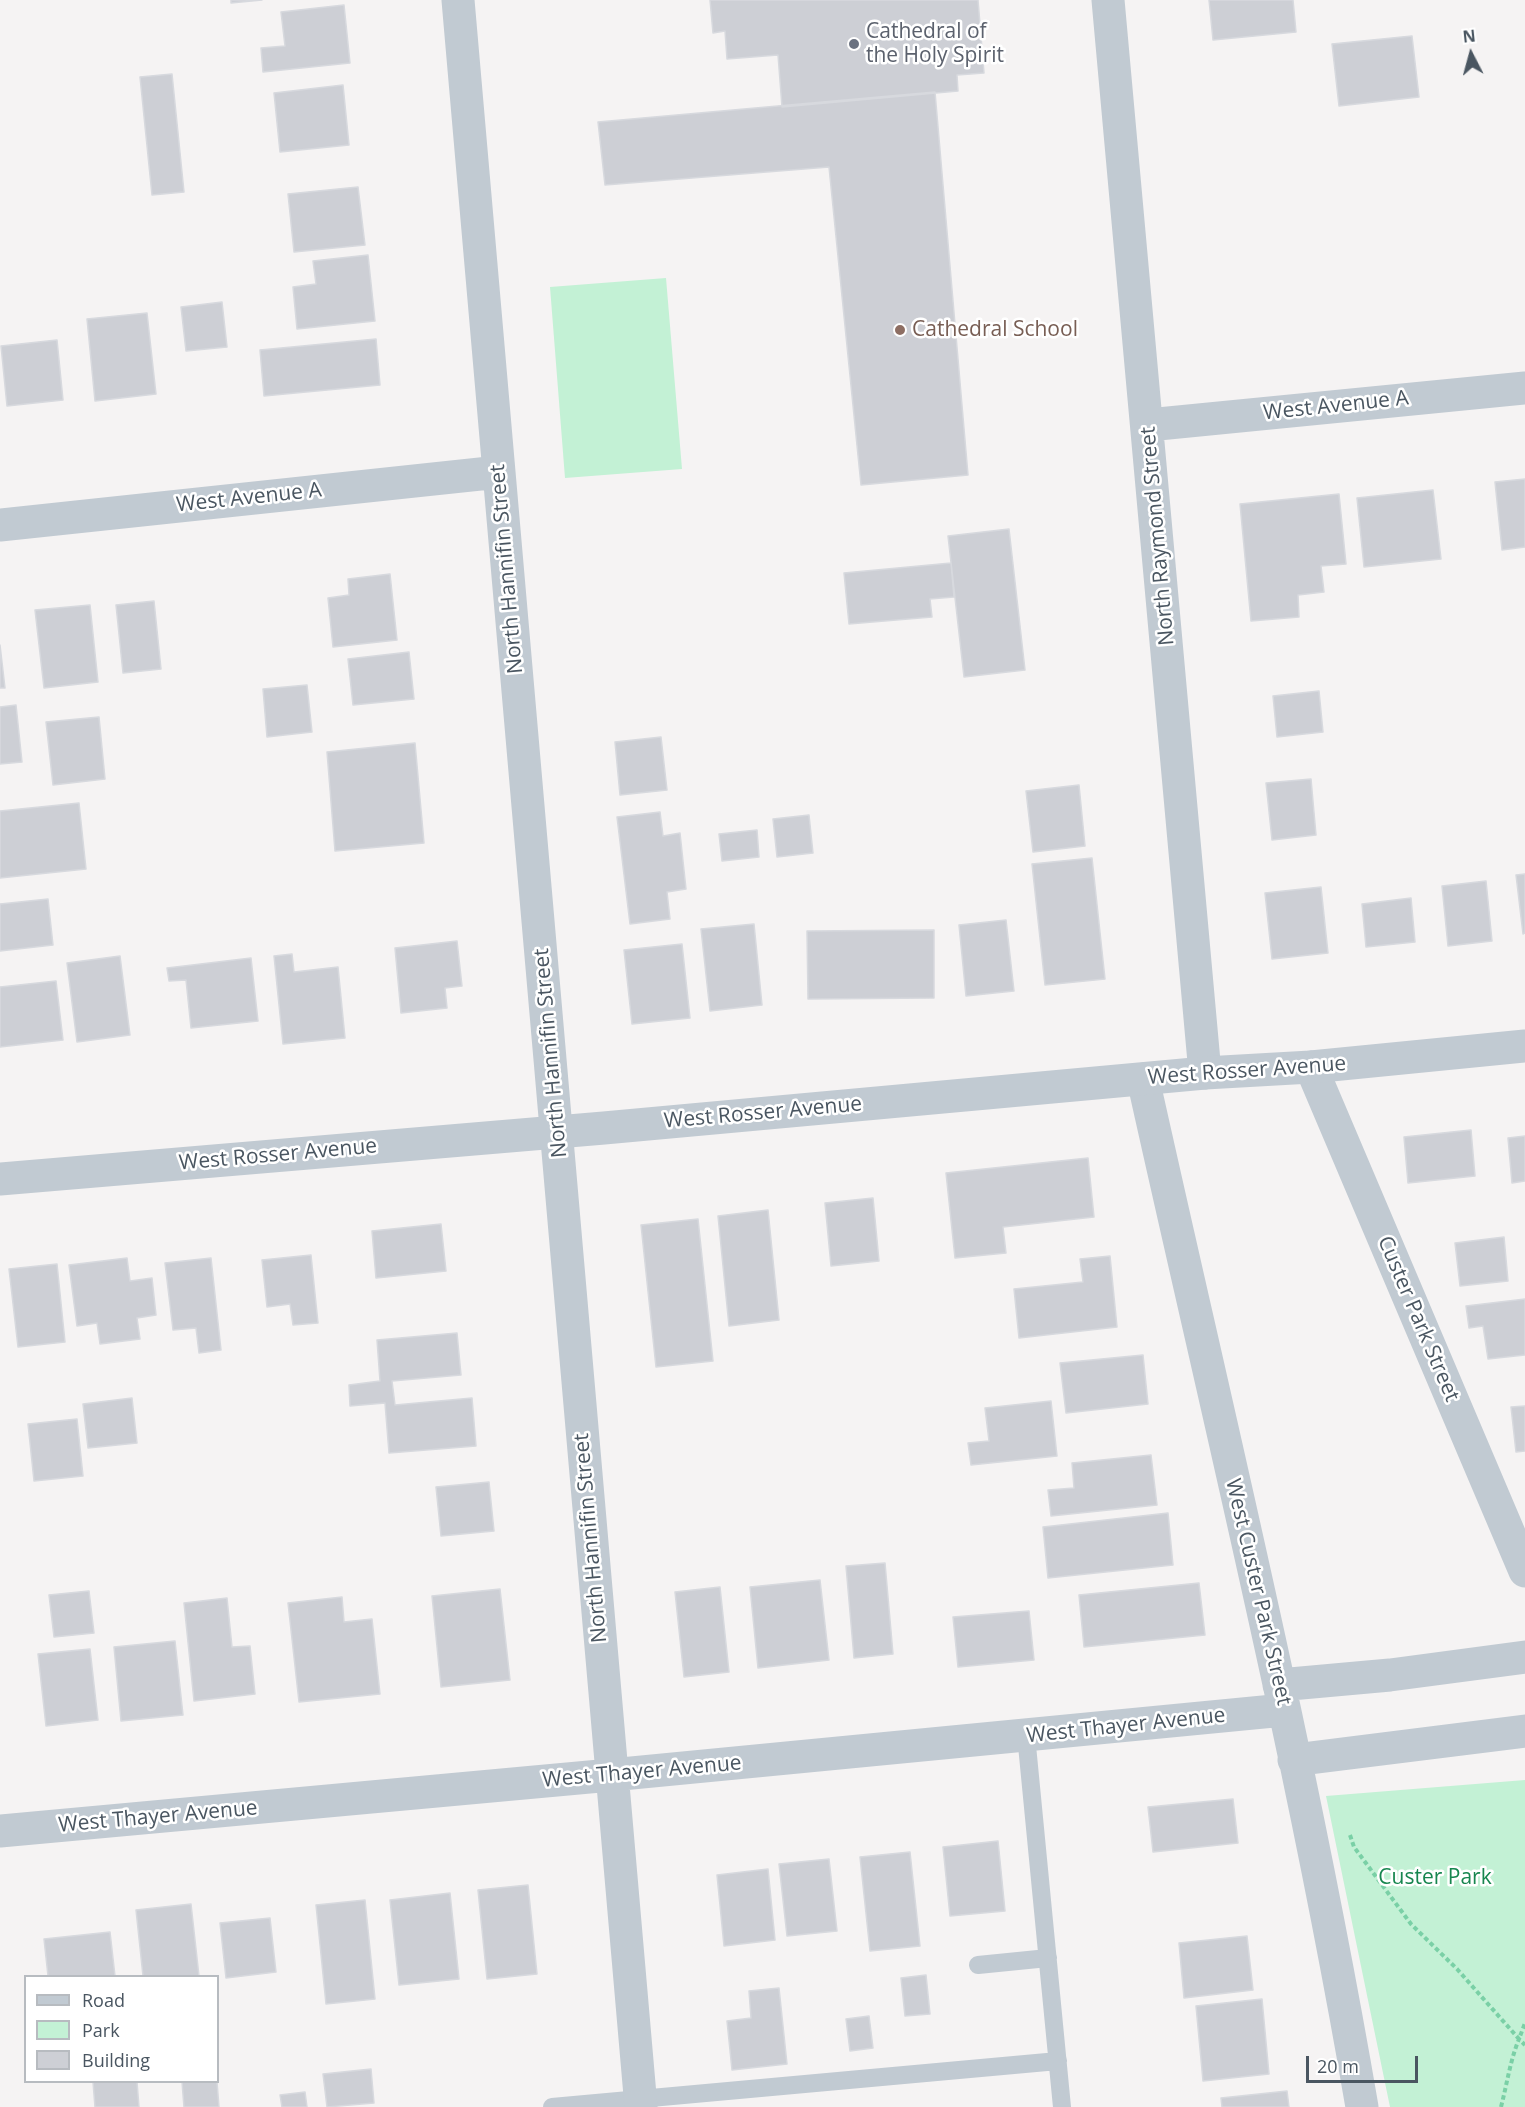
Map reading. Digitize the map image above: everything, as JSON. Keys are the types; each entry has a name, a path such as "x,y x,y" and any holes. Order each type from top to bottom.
{"street":[{"name":"North Hannifin Street","path":"458,0 558,1131 640,2103"},
{"name":"North Raymond Street","path":"1108,0 1205,1073"},
{"name":"West Avenue A","path":"1148,425 1525,388"},
{"name":"West Avenue A","path":"0,525 499,472"},
{"name":"West Rosser Avenue","path":"0,1179 1205,1073 1311,1067 1525,1046"},
{"name":"Custer Park Street","path":"1311,1067 1525,1571"},
{"name":"West Custer Park Street","path":"1143,1079 1282,1697 1347,2020 1362,2107"},
{"name":"West Thayer Avenue","path":"0,1831 1026,1735 1282,1697 1390,1675 1525,1657"},
{"path":"1294,1760 1525,1731"}],"lane":[{"path":"1026,1735 1062,2107"},
{"path":"978,1965 1048,1958"},
{"path":"552,2107 640,2103 1058,2061"}],"path":[{"path":"1346,1826 1354,1846 1411,1924 1457,1969 1525,2045"},
{"path":"1502,2107 1511,2058 1525,2023"}],"green space":[{"path":"666,278 682,469 565,478 550,287"},
{"name":"Custer Park","path":"1525,1780 1525,2107 1390,2107 1326,1796"}],"building":[{"path":"231,0 262,0 231,3"},
{"name":"Cathedral of the Holy Spirit","path":"710,0 978,0 984,73 957,75 958,91 782,107 778,55 727,59 725,31 713,33"},
{"path":"1209,0 1293,0 1296,32 1213,40"},
{"path":"344,5 350,63 263,72 261,48 285,46 281,12"},
{"path":"1412,36 1419,97 1339,106 1332,44"},
{"path":"172,74 184,192 152,195 140,77"},
{"path":"343,85 349,145 280,152 274,93"},
{"name":"Cathedral School","path":"935,92 968,475 861,485 829,167 605,185 598,122"},
{"path":"358,187 365,245 294,252 288,194"},
{"path":"368,255 375,321 297,329 293,287 316,284 313,261"},
{"path":"222,302 227,347 186,351 181,307"},
{"path":"147,313 156,394 95,401 87,319"},
{"path":"376,339 380,385 264,396 260,350"},
{"path":"57,340 63,400 7,406 1,346"},
{"path":"1525,479 1525,547 1502,550 1495,482"},
{"path":"1433,490 1441,559 1364,567 1357,498"},
{"path":"1339,494 1346,564 1321,566 1324,592 1298,595 1299,617 1251,621 1240,504"},
{"path":"1009,529 1025,670 964,677 948,536"},
{"path":"951,563 954,597 930,599 932,617 849,624 844,573"},
{"path":"390,574 397,640 333,647 328,598 349,595 348,579"},
{"path":"154,601 161,669 123,673 116,605"},
{"path":"90,605 98,682 44,688 35,610"},
{"path":"0,645 5,688 0,688"},
{"path":"409,652 414,699 353,705 348,659"},
{"path":"307,685 312,732 267,737 263,689"},
{"path":"1319,691 1323,732 1277,737 1273,696"},
{"path":"16,705 22,762 0,764 0,707"},
{"path":"99,717 105,779 53,785 46,722"},
{"path":"661,737 667,790 620,795 615,742"},
{"path":"415,743 424,843 335,851 327,752"},
{"path":"1311,779 1316,835 1272,840 1266,783"},
{"path":"1079,785 1085,846 1033,852 1026,791"},
{"path":"79,803 86,869 0,878 0,811"},
{"path":"660,812 663,836 680,833 686,889 667,892 670,919 630,924 617,817"},
{"path":"809,815 813,853 777,857 773,819"},
{"path":"757,830 759,857 722,861 719,834"},
{"path":"1092,858 1105,979 1045,985 1032,864"},
{"path":"1525,874 1525,933 1523,934 1516,875"},
{"path":"1486,881 1492,941 1448,946 1442,886"},
{"path":"1321,887 1328,953 1272,959 1265,893"},
{"path":"1411,898 1415,942 1366,947 1362,904"},
{"path":"48,899 53,945 0,951 0,904"},
{"path":"1006,920 1014,991 966,996 959,925"},
{"path":"754,924 762,1005 710,1011 701,929"},
{"path":"934,930 934,998 808,999 807,931"},
{"path":"457,941 462,986 445,988 447,1008 401,1013 395,948"},
{"path":"682,944 690,1018 632,1024 624,950"},
{"path":"292,954 294,972 338,967 345,1038 283,1044 274,956"},
{"path":"120,956 130,1035 77,1042 67,963"},
{"path":"251,958 258,1021 191,1028 186,980 169,981 167,968"},
{"path":"56,981 63,1040 0,1047 0,987"},
{"path":"1471,1130 1475,1176 1408,1183 1404,1137"},
{"path":"1525,1136 1525,1181 1512,1183 1508,1138"},
{"path":"1088,1158 1094,1217 1003,1227 1006,1253 955,1258 946,1173"},
{"path":"873,1198 879,1261 831,1266 825,1203"},
{"path":"768,1210 779,1320 729,1326 718,1216"},
{"path":"698,1219 713,1361 656,1367 641,1225"},
{"path":"441,1224 446,1271 376,1278 372,1231"},
{"path":"1504,1237 1508,1281 1460,1286 1455,1243"},
{"path":"311,1255 318,1323 293,1325 290,1304 267,1307 262,1260"},
{"path":"1110,1256 1117,1327 1019,1338 1014,1289 1083,1282 1080,1259"},
{"path":"127,1258 130,1281 152,1278 156,1315 137,1318 140,1339 100,1344 97,1323 77,1326 69,1265"},
{"path":"211,1258 221,1350 199,1353 196,1328 173,1330 165,1263"},
{"path":"57,1264 65,1342 18,1347 9,1269"},
{"path":"1525,1299 1525,1355 1488,1359 1483,1326 1469,1328 1466,1306"},
{"path":"457,1333 461,1375 392,1381 395,1405 472,1398 476,1446 389,1453 385,1403 350,1406 349,1385 380,1381 377,1340"},
{"path":"1143,1355 1148,1404 1066,1413 1060,1363"},
{"path":"132,1398 137,1443 88,1448 83,1404"},
{"path":"1051,1401 1057,1456 971,1465 968,1443 989,1441 985,1408"},
{"path":"1525,1406 1525,1451 1516,1452 1511,1407"},
{"path":"77,1419 83,1476 34,1481 28,1424"},
{"path":"1151,1455 1157,1505 1051,1516 1048,1490 1074,1488 1072,1463"},
{"path":"489,1482 494,1531 441,1536 436,1487"},
{"path":"1168,1513 1173,1565 1048,1578 1043,1527"},
{"path":"885,1563 893,1654 854,1658 846,1566"},
{"path":"820,1580 829,1660 758,1668 750,1587"},
{"path":"1199,1583 1205,1635 1084,1647 1079,1595"},
{"path":"720,1587 729,1672 684,1677 675,1592"},
{"path":"500,1589 510,1680 441,1687 432,1596"},
{"path":"89,1591 94,1633 54,1637 49,1595"},
{"path":"342,1597 344,1622 372,1619 380,1694 299,1702 288,1603"},
{"path":"227,1598 232,1647 250,1646 255,1694 194,1701 184,1603"},
{"path":"1029,1611 1034,1660 958,1667 953,1617"},
{"path":"175,1641 183,1715 121,1721 114,1647"},
{"path":"90,1649 98,1720 46,1726 38,1654"},
{"path":"1233,1799 1238,1843 1153,1852 1148,1807"},
{"path":"998,1841 1005,1911 950,1916 943,1847"},
{"path":"910,1852 920,1946 870,1951 860,1857"},
{"path":"829,1859 837,1931 787,1936 779,1864"},
{"path":"768,1869 775,1940 724,1946 717,1875"},
{"path":"528,1885 537,1974 487,1979 478,1890"},
{"path":"450,1893 459,1979 399,1985 390,1900"},
{"path":"365,1900 375,1999 326,2004 316,1905"},
{"path":"191,1904 199,1975 143,1975 136,1910"},
{"path":"270,1918 276,1972 226,1978 220,1923"},
{"path":"110,1932 115,1975 48,1975 44,1939"},
{"path":"1247,1936 1253,1990 1184,1998 1179,1943"},
{"path":"926,1975 930,2014 905,2016 901,1978"},
{"path":"779,1988 787,2064 732,2070 727,2021 751,2018 749,1991"},
{"path":"1262,1999 1269,2074 1203,2081 1196,2006"},
{"path":"869,2016 873,2048 850,2051 846,2019"},
{"path":"371,2069 374,2103 327,2107 323,2074"},
{"path":"93,2083 137,2083 139,2107 95,2107"},
{"path":"182,2083 217,2083 219,2107 184,2107"},
{"path":"1287,2091 1289,2107 1222,2107 1221,2098"},
{"path":"305,2092 307,2107 282,2107 280,2095"}],"place":[{"name":"Cathedral of the Holy Spirit","path":"854,44"},
{"name":"Cathedral School","path":"900,330"}]}
